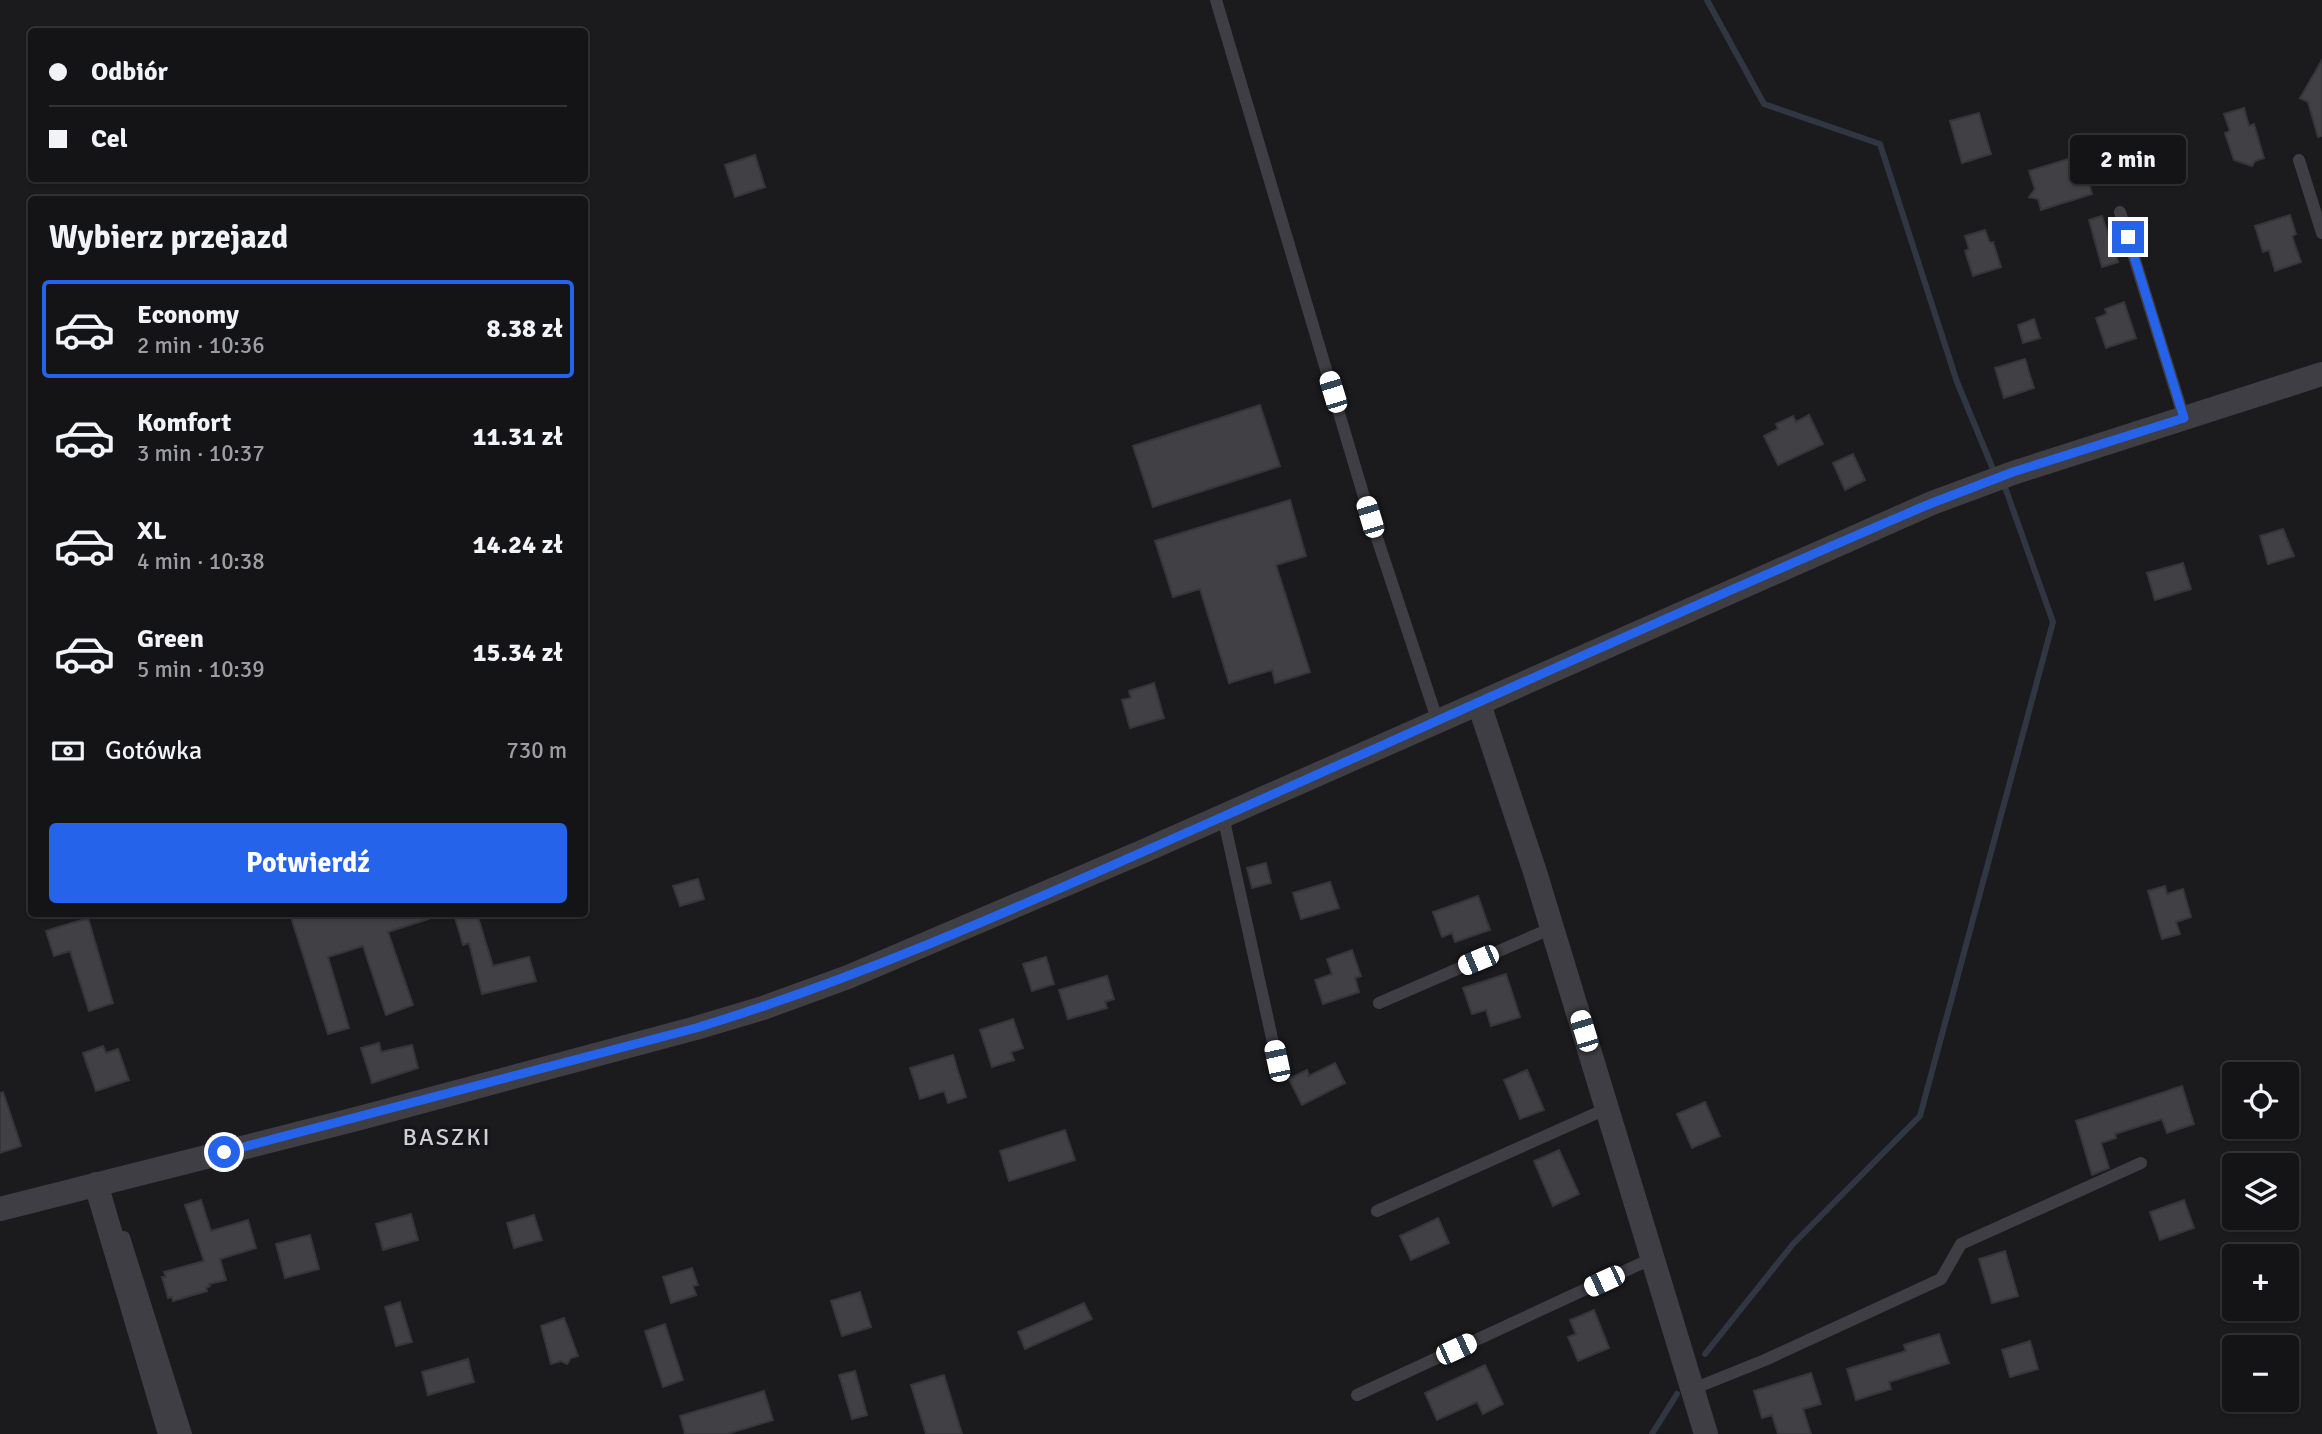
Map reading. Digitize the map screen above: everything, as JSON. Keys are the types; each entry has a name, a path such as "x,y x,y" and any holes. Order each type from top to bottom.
{"street":[{"path":"0,1209 386,1111 684,1032 763,1008 932,943 1932,503 2013,472 2322,374"},
{"path":"1479,704 1608,1108 1706,1434"},
{"path":"101,1183 170,1434"}],"lane":[{"path":"1216,0 1370,517 1438,722"},
{"path":"2299,160 2322,233"},
{"path":"2120,212 2184,418"},
{"path":"1223,816 1277,1061"},
{"path":"1379,1003 1552,928"},
{"path":"1377,1211 1608,1108"},
{"path":"1693,1389 1765,1360 1941,1279 1961,1244 2141,1163"},
{"path":"101,1183 186,1434"},
{"path":"1357,1395 1653,1258"}],"building":[{"path":"2322,60 2322,136 2318,137 2308,102 2300,98"},
{"path":"2244,108 2249,126 2254,124 2264,158 2255,161 2252,166 2234,160 2225,133 2230,131 2224,114"},
{"path":"1979,113 1991,154 1962,163 1950,121"},
{"path":"755,155 765,187 735,197 725,165"},
{"path":"2081,155 2092,194 2041,210 2038,199 2029,197 2035,189 2029,171"},
{"path":"2290,215 2296,234 2292,236 2301,262 2275,271 2269,250 2263,252 2255,226"},
{"path":"2102,216 2118,262 2102,267 2089,220"},
{"path":"1985,230 1990,243 1993,242 2001,267 1973,276 1965,251 1969,249 1965,236"},
{"path":"2124,302 2136,338 2106,348 2096,318 2107,314 2105,309"},
{"path":"2034,319 2040,338 2023,343 2018,325"},
{"path":"2025,359 2034,388 2004,398 1995,368"},
{"path":"1260,405 1280,466 1153,507 1133,446"},
{"path":"1809,415 1823,444 1778,465 1764,436 1778,429 1776,424 1793,416 1796,422"},
{"path":"1853,454 1865,480 1845,490 1833,463"},
{"path":"1290,500 1306,556 1276,565 1310,672 1275,683 1272,670 1229,683 1200,589 1173,597 1155,541"},
{"path":"2283,529 2294,556 2268,564 2260,536"},
{"path":"2183,563 2191,589 2155,600 2147,573"},
{"path":"1154,683 1164,718 1130,728 1122,700 1131,698 1129,691"},
{"path":"1266,863 1271,883 1252,888 1247,868"},
{"path":"698,879 704,899 680,906 673,886"},
{"path":"1330,882 1339,908 1301,919 1293,893"},
{"path":"2165,886 2167,894 2183,889 2191,917 2176,922 2180,934 2162,939 2148,891"},
{"path":"1478,896 1490,930 1455,942 1452,933 1442,937 1433,912"},
{"path":"291,917 434,917 388,932 413,1005 386,1015 363,946 328,957 349,1028 328,1034"},
{"path":"455,917 478,917 493,966 529,957 536,981 482,994 469,943 463,945"},
{"path":"88,918 113,1003 89,1011 70,951 54,956 46,931"},
{"path":"1352,950 1361,976 1355,978 1359,992 1323,1004 1315,980 1332,974 1327,959"},
{"path":"1046,957 1054,984 1032,991 1023,964"},
{"path":"1506,974 1520,1017 1491,1026 1486,1010 1472,1014 1463,988"},
{"path":"1107,976 1114,999 1105,1002 1107,1008 1068,1019 1059,990"},
{"path":"1013,1019 1023,1048 1011,1052 1014,1060 992,1067 980,1030"},
{"path":"379,1043 381,1052 412,1045 418,1068 372,1083 361,1048"},
{"path":"103,1046 106,1053 118,1049 129,1080 96,1091 83,1053"},
{"path":"953,1055 966,1097 948,1103 944,1091 920,1099 910,1068"},
{"path":"1335,1063 1345,1083 1302,1105 1289,1079 1307,1070 1309,1076"},
{"path":"1527,1070 1544,1110 1520,1119 1504,1080"},
{"path":"2182,1086 2194,1124 2167,1133 2162,1119 2115,1134 2116,1138 2101,1143 2109,1168 2092,1175 2076,1121"},
{"path":"3,1092 21,1146 0,1153 0,1093"},
{"path":"1705,1102 1720,1136 1692,1148 1677,1114"},
{"path":"1065,1130 1075,1160 1009,1181 1000,1151"},
{"path":"1559,1150 1579,1194 1553,1206 1534,1161"},
{"path":"201,1200 211,1231 248,1220 256,1248 220,1259 226,1280 209,1284 207,1291 173,1301 172,1297 168,1298 162,1277 166,1277 164,1272 204,1261 185,1205"},
{"path":"2184,1200 2194,1228 2160,1240 2150,1212"},
{"path":"411,1214 418,1240 383,1250 376,1224"},
{"path":"534,1215 542,1240 514,1248 507,1223"},
{"path":"1438,1218 1449,1243 1411,1260 1400,1236"},
{"path":"310,1235 319,1269 285,1278 276,1244"},
{"path":"2005,1251 2018,1296 1992,1303 1979,1259"},
{"path":"692,1268 698,1285 693,1286 696,1295 671,1303 663,1277"},
{"path":"860,1292 871,1327 842,1336 831,1301"},
{"path":"400,1302 412,1342 396,1346 385,1307"},
{"path":"1084,1303 1092,1319 1025,1349 1018,1332"},
{"path":"1594,1310 1609,1348 1578,1361 1568,1337 1576,1334 1570,1320"},
{"path":"564,1318 578,1356 571,1358 567,1364 561,1361 551,1364 541,1326"},
{"path":"665,1324 683,1380 663,1387 645,1331"},
{"path":"1939,1334 1949,1363 1889,1382 1891,1389 1856,1400 1847,1369 1906,1351 1904,1345"},
{"path":"2030,1341 2038,1369 2010,1377 2002,1350"},
{"path":"468,1359 474,1382 428,1395 422,1372"},
{"path":"1485,1365 1503,1404 1483,1414 1477,1402 1437,1420 1425,1393"},
{"path":"855,1371 867,1415 852,1419 839,1375"},
{"path":"1811,1373 1821,1404 1803,1409 1811,1434 1778,1434 1772,1415 1762,1418 1754,1391"},
{"path":"944,1375 962,1434 926,1434 911,1385"},
{"path":"764,1391 773,1420 727,1434 685,1434 680,1416"}],"waterway":[{"path":"1707,0 1764,104 1880,144 1957,382 1993,469"},
{"path":"1705,1354 1793,1244 1920,1116 2053,622 2006,490"},
{"path":"1652,1434 1677,1394"}],"district":[{"name":"BASZKI","path":"447,1137"}],"route":[{"path":"224,1152 696,1028 763,1008 848,977 1144,851 1932,503 2013,472 2184,418 2128,237"}]}
